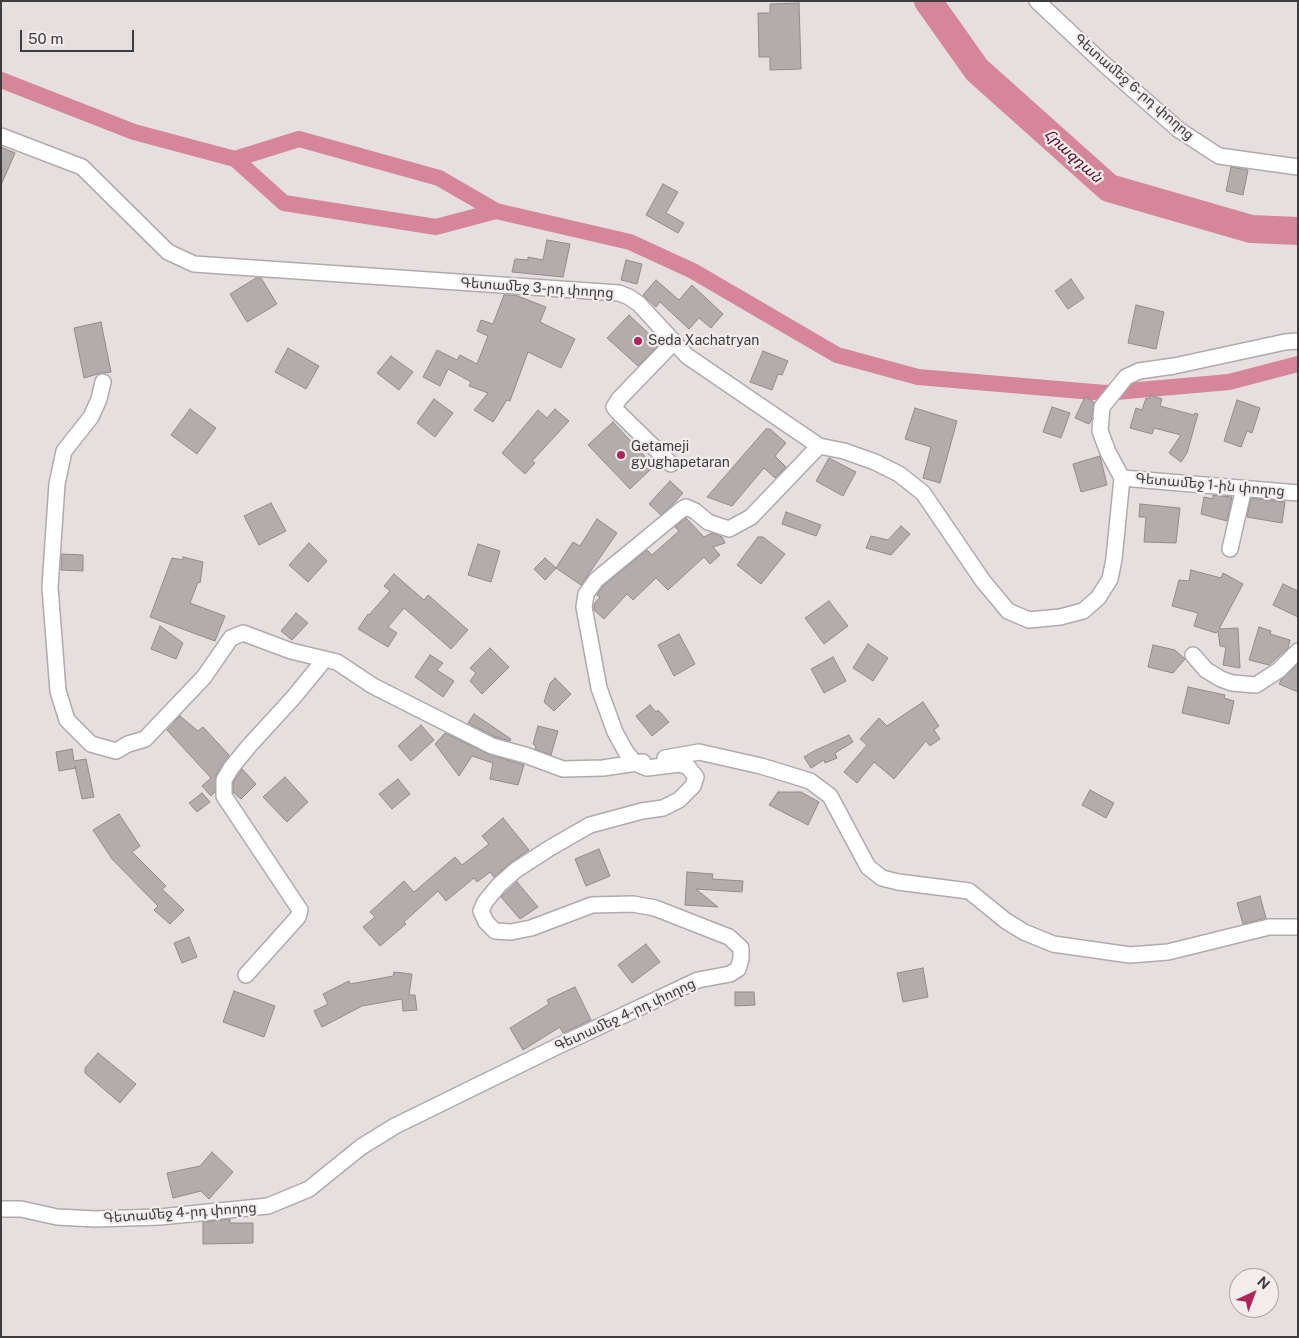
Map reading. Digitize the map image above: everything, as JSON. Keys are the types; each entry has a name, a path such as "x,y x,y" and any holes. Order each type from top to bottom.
{"street":[{"name":"Գետամեջ 6-րդ փողոց","path":"1038,1 1104,64 1179,130 1218,156 1298,167"},
{"name":"Գետամեջ 3-րդ փողոց","path":"1,136 82,167 168,252 194,264 619,293 629,297 639,304 687,356 819,446 844,451 876,462 899,474 923,493 983,581 1008,612 1029,620 1060,617 1083,610 1098,598 1110,579 1114,559 1122,478"},
{"path":"1122,478 1108,452 1100,430 1102,408 1126,377 1139,371 1174,366 1285,342 1298,341"},
{"path":"670,464 614,407 619,399 674,342"},
{"path":"103,382 99,399 91,417 64,451 57,484 50,586 58,691 67,720 91,744 116,751 128,744 145,739 204,677 232,638 243,633 290,651 337,662 373,686 492,746 564,769 603,768 699,752 761,766 810,781 830,796 868,867 882,878 969,892 1006,921 1024,932 1053,944 1130,954 1168,952 1269,927 1298,927"},
{"path":"635,763 626,752 615,732 599,688 584,607 586,594 596,580 686,507 695,511 708,522 729,529 751,517 819,446"},
{"name":"Գետամեջ 1-ին փողոց","path":"1122,478 1298,493"},
{"path":"1230,549 1244,488"},
{"path":"1193,655 1206,670 1221,679 1232,683 1256,685 1279,670 1298,651"},
{"path":"246,975 298,916 300,910 224,796 224,780 249,746 293,698 325,659"},
{"name":"Գետամեջ 4-րդ փողոց","path":"1,1208 21,1209 57,1217 95,1219 160,1217 268,1206 308,1189 361,1147 395,1126 556,1046 698,980 730,974 738,969 741,960 741,948 729,936 654,908 632,904 592,905 531,928 511,932 495,931 486,922 481,911 484,902 516,870 550,848 590,826 642,811 663,808 679,800 693,786 696,776 688,767 680,764 647,768 635,763"}],"building":[{"path":"799,3 801,69 770,70 770,57 759,57 758,13 770,13 770,4"},
{"path":"1,147 15,153 1,185"},
{"path":"1231,167 1248,170 1243,195 1226,191"},
{"path":"663,184 678,192 666,213 684,223 678,233 646,215"},
{"path":"547,240 570,244 563,277 512,272 515,259 528,260 528,257 543,260"},
{"path":"626,260 642,264 637,284 621,280"},
{"path":"256,278 261,278 277,304 247,322 230,294"},
{"path":"1071,279 1084,298 1068,309 1055,291"},
{"path":"656,280 679,300 692,285 723,314 711,328 699,318 689,329 660,302 656,307 643,295"},
{"path":"504,295 515,295 546,307 540,322 575,339 561,368 528,352 510,401 507,400 493,422 474,410 488,393 469,386 471,382 448,369 440,386 423,377 437,350 457,360 460,355 477,364 488,336 477,331 481,320 493,324"},
{"path":"1136,305 1164,312 1156,349 1128,343"},
{"path":"629,315 660,344 638,366 607,338"},
{"path":"101,322 111,372 84,378 74,328"},
{"path":"288,348 319,366 306,389 275,372"},
{"path":"763,351 788,361 782,375 778,374 772,390 750,382"},
{"path":"391,356 413,372 399,390 377,373"},
{"path":"1150,395 1162,399 1160,406 1194,415 1195,413 1198,414 1187,453 1181,462 1169,453 1181,435 1154,428 1152,434 1130,428 1136,408 1142,410 1146,398 1149,399"},
{"path":"1085,397 1094,402 1092,419 1089,424 1075,418"},
{"path":"434,399 453,413 435,437 417,423"},
{"path":"1237,400 1260,408 1252,433 1247,431 1241,447 1224,441"},
{"path":"1052,407 1070,413 1061,438 1043,432"},
{"path":"915,408 957,421 940,483 923,478 931,447 905,439"},
{"path":"190,409 216,428 197,454 171,435"},
{"path":"555,409 569,421 532,461 535,463 525,474 502,453 538,410 547,418"},
{"name":"Getameji gyughapetaran","path":"613,422 654,466 630,489 588,445"},
{"path":"766,429 770,429 786,443 775,456 786,467 775,478 764,468 732,506 707,497"},
{"path":"1100,456 1107,485 1081,492 1073,464"},
{"path":"829,458 856,472 843,496 816,481"},
{"path":"670,481 683,493 661,515 649,504"},
{"path":"1213,495 1232,497 1227,521 1201,514 1204,497 1213,499"},
{"path":"1251,498 1285,502 1282,523 1247,517"},
{"path":"271,503 286,531 259,545 244,516"},
{"path":"1140,504 1180,508 1176,543 1144,542 1146,517 1139,517"},
{"path":"786,512 821,525 816,536 782,524"},
{"path":"686,518 704,537 712,533 722,537 725,543 713,547 720,555 710,564 704,557 668,590 656,578 633,600 627,594 604,619 594,610 594,604 600,597 597,595 603,586 647,550 652,555 679,531 675,527"},
{"path":"597,519 617,533 581,585 556,568 573,542 580,546"},
{"path":"901,526 910,534 891,555 866,548 871,536 888,540"},
{"path":"758,537 763,537 785,554 761,584 737,565"},
{"path":"309,543 327,561 308,582 289,565"},
{"path":"478,544 500,551 491,582 468,575"},
{"path":"62,554 83,555 83,571 61,570"},
{"path":"183,557 203,562 200,583 198,582 190,603 225,616 215,641 150,617 172,558 183,560"},
{"path":"545,558 556,568 545,580 534,569"},
{"path":"1191,570 1221,578 1223,573 1243,584 1219,629 1238,628 1240,668 1223,665 1226,647 1220,646 1218,631 1216,633 1194,626 1198,613 1172,606 1179,580 1189,581"},
{"path":"394,574 424,600 428,595 468,630 451,649 404,608 388,627 397,633 388,647 358,629 368,614 390,591 384,586"},
{"path":"1283,584 1298,591 1298,617 1273,605"},
{"path":"829,601 848,626 824,644 805,618"},
{"path":"296,613 308,623 292,640 281,631"},
{"path":"160,626 183,643 176,659 151,649"},
{"path":"1259,627 1271,631 1270,634 1290,640 1288,648 1269,665 1249,660"},
{"path":"679,634 695,664 674,676 658,645"},
{"path":"868,644 888,658 873,681 853,668"},
{"path":"1153,645 1175,650 1185,659 1173,673 1148,667"},
{"path":"490,648 509,667 482,694 470,681 476,673 470,668"},
{"path":"430,655 443,663 437,670 454,681 443,697 415,677"},
{"path":"833,657 846,681 824,693 811,669"},
{"path":"1298,666 1298,692 1279,684"},
{"path":"555,678 571,694 554,711 544,702 550,683"},
{"path":"1188,687 1225,695 1224,698 1234,701 1229,724 1182,713"},
{"path":"923,702 939,726 934,730 940,739 930,746 926,741 894,779 874,762 857,783 844,772 867,745 860,739 879,718 887,726"},
{"path":"650,705 656,712 658,710 669,722 652,736 636,716"},
{"path":"474,714 511,739 510,741 495,737 468,723"},
{"path":"180,716 198,731 203,727 229,755 216,775 215,792 211,796 202,786 211,778 167,730"},
{"path":"421,725 434,740 411,761 398,746"},
{"path":"538,726 558,731 551,755 535,749 536,747 533,744"},
{"path":"445,733 488,754 524,765 518,785 490,779 493,763 472,756 459,776 435,744"},
{"path":"849,735 853,742 835,753 837,758 825,763 824,760 811,768 804,757"},
{"path":"72,749 74,761 86,759 94,797 82,799 75,768 59,771 56,752"},
{"path":"242,769 256,784 241,799 233,792 233,783"},
{"path":"285,777 308,802 287,822 263,797"},
{"path":"398,779 410,794 392,809 379,794"},
{"path":"1090,790 1114,803 1106,818 1082,805"},
{"path":"778,792 801,792 819,802 808,825 769,805"},
{"path":"202,793 210,802 197,812 189,803"},
{"path":"119,814 140,846 132,852 166,886 162,889 184,910 170,924 154,910 158,906 112,859 93,830"},
{"path":"503,818 529,850 494,877 490,872 477,882 474,878 446,901 438,891 404,922 406,924 380,946 363,927 375,917 370,912 404,881 414,892 455,857 462,865 489,844 482,836"},
{"path":"599,849 610,876 586,886 575,859"},
{"path":"687,872 713,874 712,879 743,881 742,892 696,889 718,907 685,905"},
{"path":"517,882 538,907 520,919 501,897"},
{"path":"1260,896 1266,918 1243,924 1237,903"},
{"path":"189,937 197,957 182,963 174,943"},
{"path":"646,944 660,962 632,983 618,965"},
{"path":"923,968 928,997 903,1002 897,973"},
{"path":"394,972 412,974 409,995 415,995 417,1010 403,1011 402,999 362,1006 322,1027 314,1011 328,1004 323,994 349,981 350,984 393,976"},
{"path":"575,987 591,1020 563,1033 560,1027 523,1050 510,1028 549,1004 547,1000"},
{"path":"234,991 275,1006 264,1037 223,1022"},
{"path":"735,992 754,992 755,1005 735,1006"},
{"path":"98,1053 136,1084 120,1103 85,1073 85,1068"},
{"path":"212,1152 233,1172 209,1199 201,1191 173,1198 167,1173 200,1166"},
{"path":"230,1219 230,1223 253,1223 253,1243 203,1244 203,1222"}],"waterway":[{"name":"Հրազդան","path":"928,1 977,70 1109,188 1251,229 1298,231"},
{"path":"1,80 134,132 235,159 284,203 436,227 496,211"},
{"path":"235,159 299,139 439,178 496,211 630,242 693,271 837,355 918,377 1105,393 1229,382 1298,364"}],"place":[{"name":"Seda Xachatryan","path":"638,341"},
{"name":"Getameji gyughapetaran","path":"621,455"}]}
